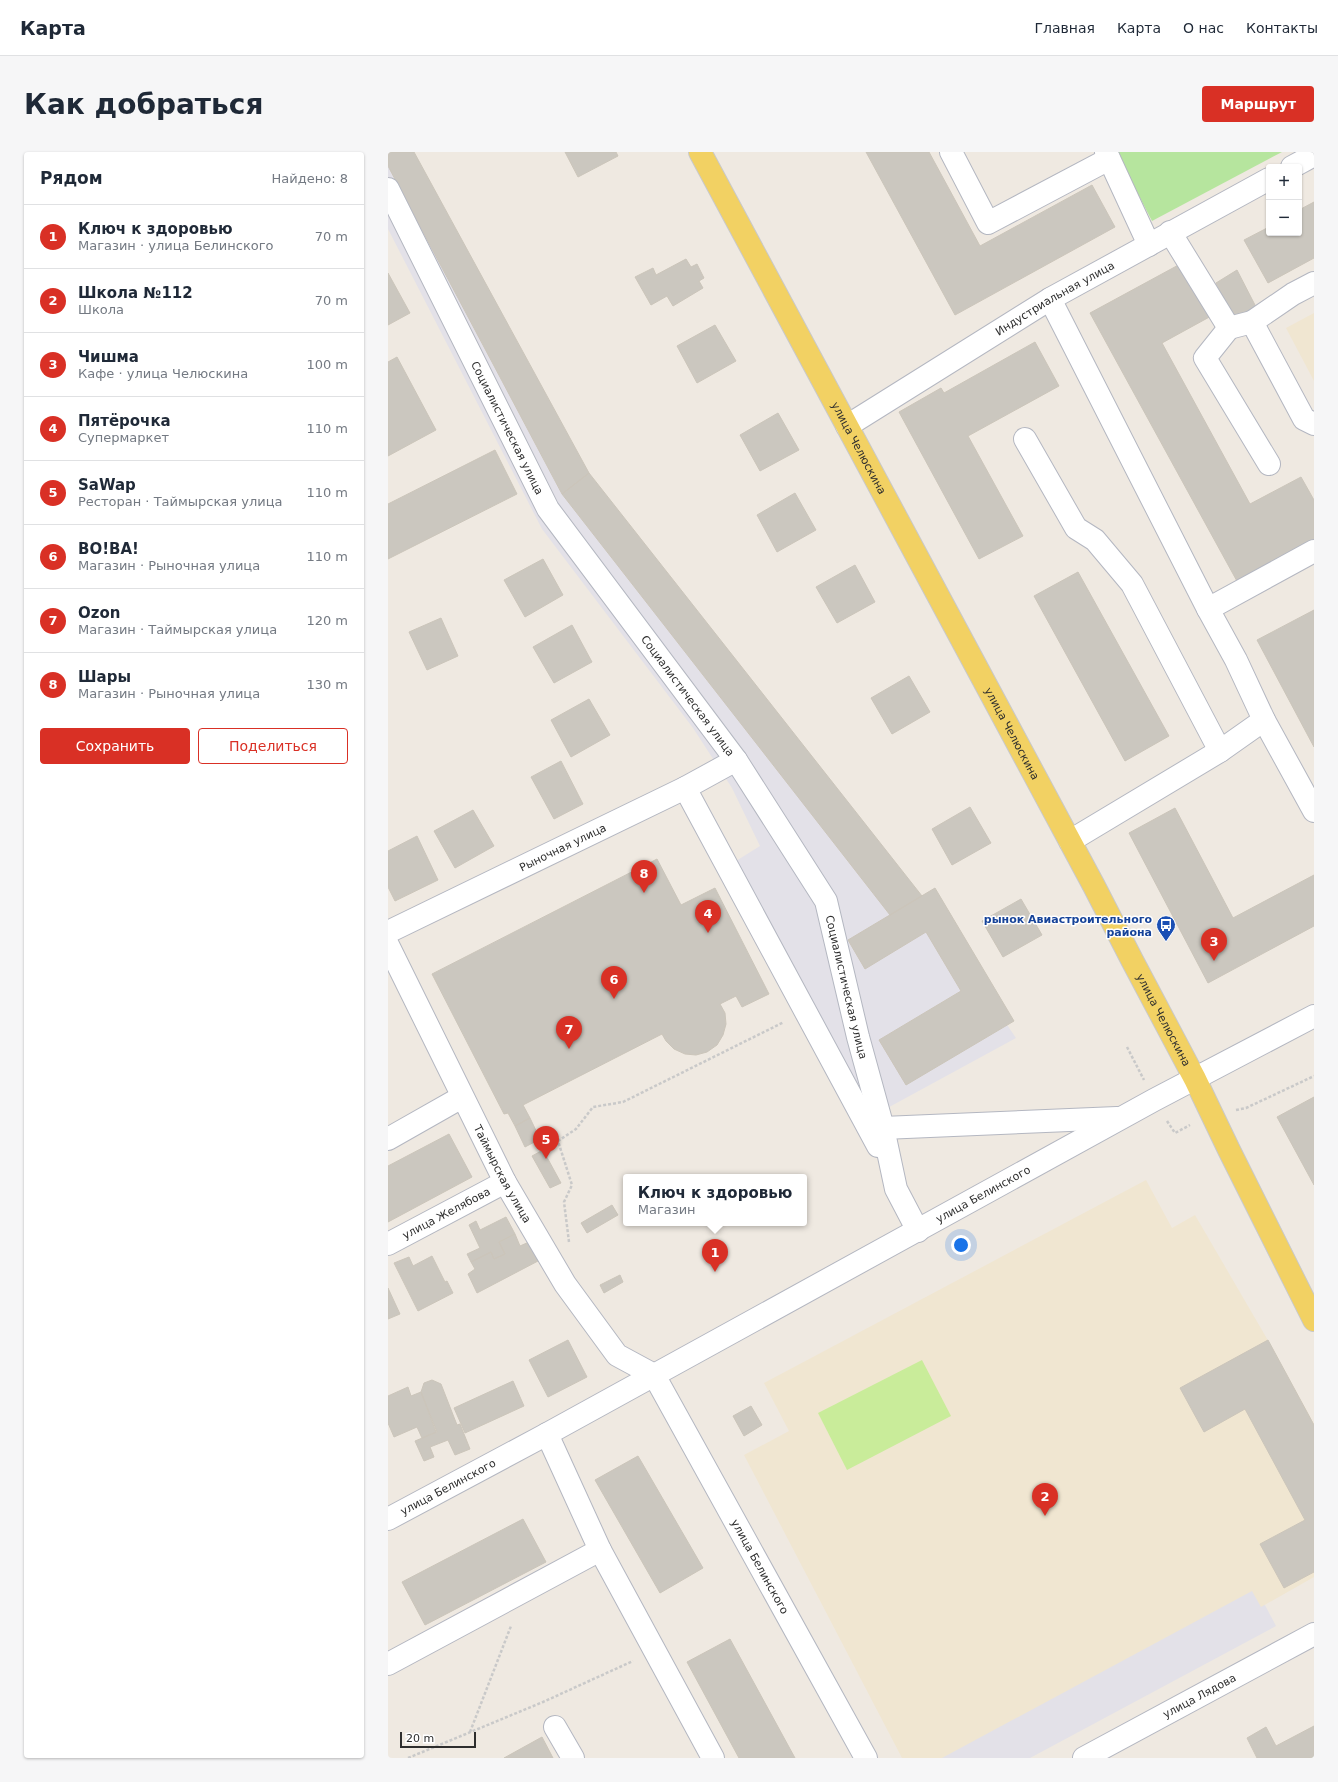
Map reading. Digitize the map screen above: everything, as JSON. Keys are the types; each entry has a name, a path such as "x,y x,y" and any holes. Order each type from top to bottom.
{"main road":[{"name":"улица Челюскина","path":"700,152 1070,841 1195,1079 1314,1320"}],"street":[{"path":"951,152 988,223 1107,155 1148,245"},
{"path":"1298,164 1314,155"},
{"name":"Индустриальная улица","path":"847,426 1050,299 1266,181"},
{"name":"Социалистическая улица","path":"388,188 548,509 736,760 826,901 858,1037 883,1128 896,1189 918,1231"},
{"path":"1170,232 1229,328"},
{"path":"1269,464 1205,358 1229,328 1252,322 1293,294 1314,283"},
{"path":"1050,299 1208,609 1236,660 1264,720 1314,811"},
{"path":"1252,322 1304,420 1314,424"},
{"path":"1025,439 1076,528 1095,540 1132,584 1220,751"},
{"path":"1208,609 1314,551"},
{"path":"1070,841 1220,751 1264,720"},
{"name":"Рыночная улица","path":"388,932 685,788 736,760"},
{"path":"685,788 893,1172"},
{"name":"Таймырская улица","path":"388,945 505,1182 565,1284 617,1354 654,1375"},
{"name":"улица Белинского","path":"388,1519 547,1434 1123,1118 1314,1016"},
{"path":"388,1139 462,1097"},
{"path":"883,1128 1123,1118"},
{"name":"улица Желябова","path":"388,1244 505,1182"},
{"name":"улица Белинского","path":"654,1375 866,1758"},
{"path":"547,1434 600,1550 713,1758"},
{"path":"388,1664 600,1550"},
{"name":"улица Лядова","path":"1088,1757 1314,1634"},
{"path":"555,1727 573,1758"}],"path":[{"path":"572,1248 569,1241 564,1202 572,1184 558,1142 576,1129 593,1107 623,1102 806,1012"},
{"path":"469,1732 511,1625"},
{"path":"408,1758 543,1702 655,1651"}],"shaded area":[{"path":"388,152 579,481 934,918 1016,1038 869,1118 736,861 760,846 732,788 693,728 542,529 388,229"},
{"path":"1314,313 1314,381 1286,328"},
{"path":"1146,1180 1172,1228 1195,1215 1266,1337 1314,1424 1314,1577 1261,1607 1252,1591 942,1758 902,1758 744,1455 789,1431 764,1383"},
{"path":"1256,1588 1276,1626 1030,1758 939,1758"}],"green space":[{"path":"1116,152 1282,152 1152,221"},
{"path":"922,1360 951,1416 847,1470 818,1413"}],"building":[{"path":"388,152 414,152 589,473 562,494 388,166"},
{"path":"565,152 616,152 618,156 578,177"},
{"path":"866,152 929,152 980,246 1092,185 1115,227 955,315"},
{"path":"1314,202 1314,258 1268,283 1244,240 1266,229 1266,236 1302,236 1302,208"},
{"path":"686,259 691,267 697,264 704,278 699,281 703,288 673,306 667,296 651,305 635,277 653,268 656,275"},
{"path":"1184,262 1213,315 1162,343 1250,504 1301,477 1314,500 1314,540 1238,583 1090,313"},
{"path":"1237,270 1256,307 1234,318 1216,283"},
{"path":"388,273 410,313 388,325"},
{"path":"715,325 736,361 697,383 677,346"},
{"path":"1035,342 1059,386 968,436 1023,536 979,559 899,412 941,388 944,393"},
{"path":"397,357 436,430 388,456 388,362"},
{"path":"778,413 799,450 760,471 740,435"},
{"path":"495,450 517,494 388,559 388,504"},
{"path":"589,473 922,896 890,915 562,494"},
{"path":"795,493 816,530 777,552 757,515"},
{"path":"543,559 563,595 525,617 504,580"},
{"path":"855,565 875,602 837,623 816,587"},
{"path":"1078,572 1169,736 1125,761 1034,596"},
{"path":"1314,610 1314,747 1257,640"},
{"path":"441,618 458,656 427,670 409,632"},
{"path":"572,625 592,662 554,683 533,647"},
{"path":"909,676 930,712 892,734 871,698"},
{"path":"589,699 610,735 571,757 551,720"},
{"path":"561,761 583,804 554,819 531,777"},
{"path":"970,807 991,843 952,865 932,829"},
{"path":"1175,808 1233,918 1314,875 1314,926 1208,983 1129,833"},
{"path":"473,810 494,846 455,868 434,831"},
{"path":"417,836 438,880 395,901 388,887 388,851"},
{"path":"657,859 681,905 715,888 769,994 742,1007 736,996 720,1004 725,1013 726,1024 723,1035 717,1045 707,1052 696,1055 685,1054 674,1049 666,1041 662,1034 523,1105 530,1118 515,1126 508,1113 504,1114 432,974"},
{"path":"935,888 1014,1021 906,1085 879,1040 961,991 926,932 865,969 848,940"},
{"path":"1021,899 1042,935 1003,957 982,921"},
{"path":"1314,1097 1314,1185 1277,1117"},
{"path":"530,1118 540,1139 525,1147 515,1126"},
{"path":"449,1134 472,1177 388,1222 388,1166"},
{"path":"543,1150 561,1183 550,1188 532,1156"},
{"path":"612,1205 618,1215 587,1233 581,1223"},
{"path":"506,1217 515,1234 499,1242 505,1254 494,1259 491,1252 471,1262 467,1254 480,1248 469,1225 476,1221 480,1230"},
{"path":"515,1234 520,1246 529,1242 538,1261 477,1293 468,1274 475,1269 471,1262 491,1252 494,1259 505,1254 499,1242"},
{"path":"432,1256 445,1282 447,1281 453,1293 418,1311 394,1263 409,1257 413,1266"},
{"path":"620,1275 623,1282 604,1293 600,1285"},
{"path":"388,1288 400,1314 388,1319"},
{"path":"568,1340 587,1377 548,1397 529,1360"},
{"path":"1268,1340 1314,1425 1314,1572 1284,1588 1260,1544 1305,1520 1245,1409 1204,1432 1180,1388"},
{"path":"432,1380 441,1384 457,1425 460,1424 470,1449 455,1455 448,1440 430,1447 434,1457 424,1461 415,1441 437,1432 421,1392 424,1383"},
{"path":"513,1381 524,1406 465,1433 454,1408"},
{"path":"408,1387 411,1396 421,1392 436,1432 422,1438 417,1427 394,1437 388,1423 388,1396"},
{"path":"751,1406 762,1425 744,1436 733,1416"},
{"path":"638,1456 703,1568 660,1593 595,1480"},
{"path":"523,1519 546,1562 425,1625 402,1582"},
{"path":"730,1639 795,1758 739,1758 687,1662"},
{"path":"1314,1726 1314,1758 1257,1758 1247,1738 1266,1727 1276,1746"},
{"path":"542,1737 553,1758 504,1758"}],"place":[{"name":"Шары","path":"644,893"},
{"name":"Пятёрочка","path":"708,933"},
{"name":"рынок Авиастроительного района","path":"1166,942"},
{"name":"Чишма","path":"1214,961"},
{"name":"ВО!ВА!","path":"614,999"},
{"name":"Ozon","path":"569,1049"},
{"name":"SaWap","path":"546,1159"},
{"name":"Ключ к здоровью","path":"715,1272"},
{"name":"Школа №112","path":"1045,1516"}]}
